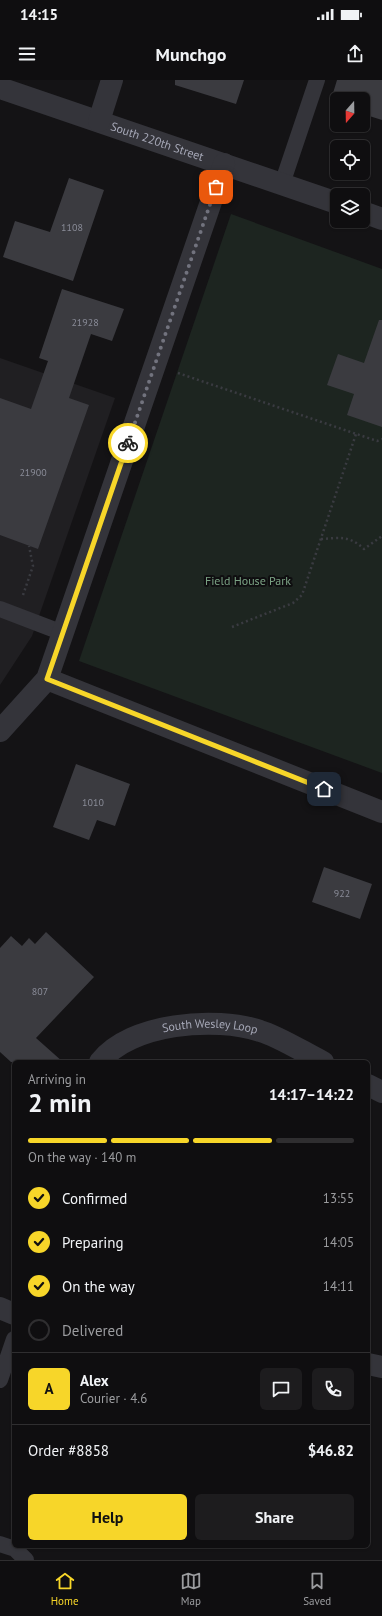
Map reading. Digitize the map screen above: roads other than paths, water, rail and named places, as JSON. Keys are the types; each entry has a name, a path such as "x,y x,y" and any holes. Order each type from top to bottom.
{"street":[{"path":"99,121 112,80"},
{"name":"South 220th Street","path":"0,88 330,201"},
{"path":"0,731 47,679 224,164"},
{"path":"370,214 382,218"},
{"path":"47,679 382,812"},
{"name":"South Wesley Loop","path":"102,1060 108,1052 134,1038 162,1028 189,1024 225,1025 260,1030 319,1060"},
{"path":"370,1086 382,1092"},
{"path":"0,1308 12,1313"},
{"path":"370,1364 382,1367"}],"lane":[{"path":"282,184 317,80"},
{"path":"0,609 63,633"},
{"path":"0,1380 12,1345"},
{"path":"0,1544 14,1549 26,1560"}],"park label":[{"name":"Field House Park","path":"248,581"}]}
